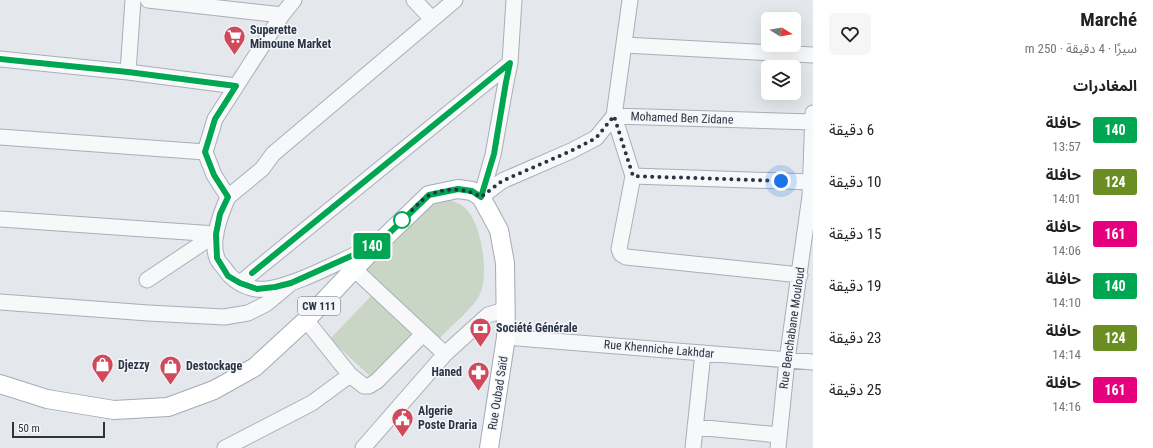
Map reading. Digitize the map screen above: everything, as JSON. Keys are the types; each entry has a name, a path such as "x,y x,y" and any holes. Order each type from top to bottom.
{"main road":[{"name":"CW 111","path":"0,384 47,399 114,410 168,408 214,390 255,367 306,320 378,244 429,195 458,189 472,191 481,197"},
{"name":"Rue Oubad Saïd","path":"481,197 498,230 505,264 504,310 506,337 489,448"}],"street":[{"path":"128,72 133,0"},
{"path":"157,0 282,15"},
{"path":"228,197 214,175 205,152 215,119 293,0"},
{"path":"414,0 432,19"},
{"path":"378,244 291,283 257,289 240,283 228,276 217,258 216,234 220,214 228,197 262,169 273,154 455,0"},
{"path":"481,197 494,154 510,63 514,0"},
{"path":"630,0 614,116 633,176 619,249 621,254 626,257 805,270"},
{"path":"624,45 813,55"},
{"path":"0,59 128,72 236,86"},
{"path":"240,283 510,63"},
{"name":"Mohamed Ben Zidane","path":"481,197 502,181 571,151 596,138 614,116 813,119"},
{"name":"Rue Benchabane Mouloud","path":"778,442 787,360 805,270 811,191 813,119"},
{"path":"0,137 205,152"},
{"path":"633,176 811,191"},
{"path":"0,218 216,234"},
{"path":"147,280 216,234"},
{"path":"354,269 445,354"},
{"path":"0,302 148,314 224,317 248,313 266,304 291,283"},
{"path":"363,448 445,354 488,315 504,310"},
{"path":"306,320 350,374 364,386 369,386 377,381 423,334"},
{"name":"Rue Khenniche Lakhdar","path":"506,337 813,362"},
{"path":"693,448 703,353"},
{"path":"225,448 312,403 350,374"},
{"path":"695,427 778,442"}],"green space":[{"path":"446,199 463,206 471,215 476,225 480,237 484,263 484,276 482,287 476,301 439,339 363,269 421,209"},
{"path":"371,296 412,335 372,378 330,339"}],"bus line":[{"name":"140","path":"0,59 128,72 236,86 215,119 205,152 214,175 228,197 220,214 216,234 217,258 228,276 240,283 257,289 291,283 378,244 429,195 458,189 472,191 481,197 494,154 510,63 252,273"}],"place":[{"name":"Superette Mimoune Market","path":"235,56"},
{"name":"Société Générale","path":"480,348"},
{"name":"Djezzy","path":"102,384"},
{"name":"Destockage","path":"170,386"},
{"name":"Haned","path":"478,392"},
{"name":"Algerie Poste Draria","path":"403,438"}],"route":[{"path":"402,220 429,195 458,189 472,191 481,197 502,181 571,151 596,138 614,116 633,176 781,181"}]}
